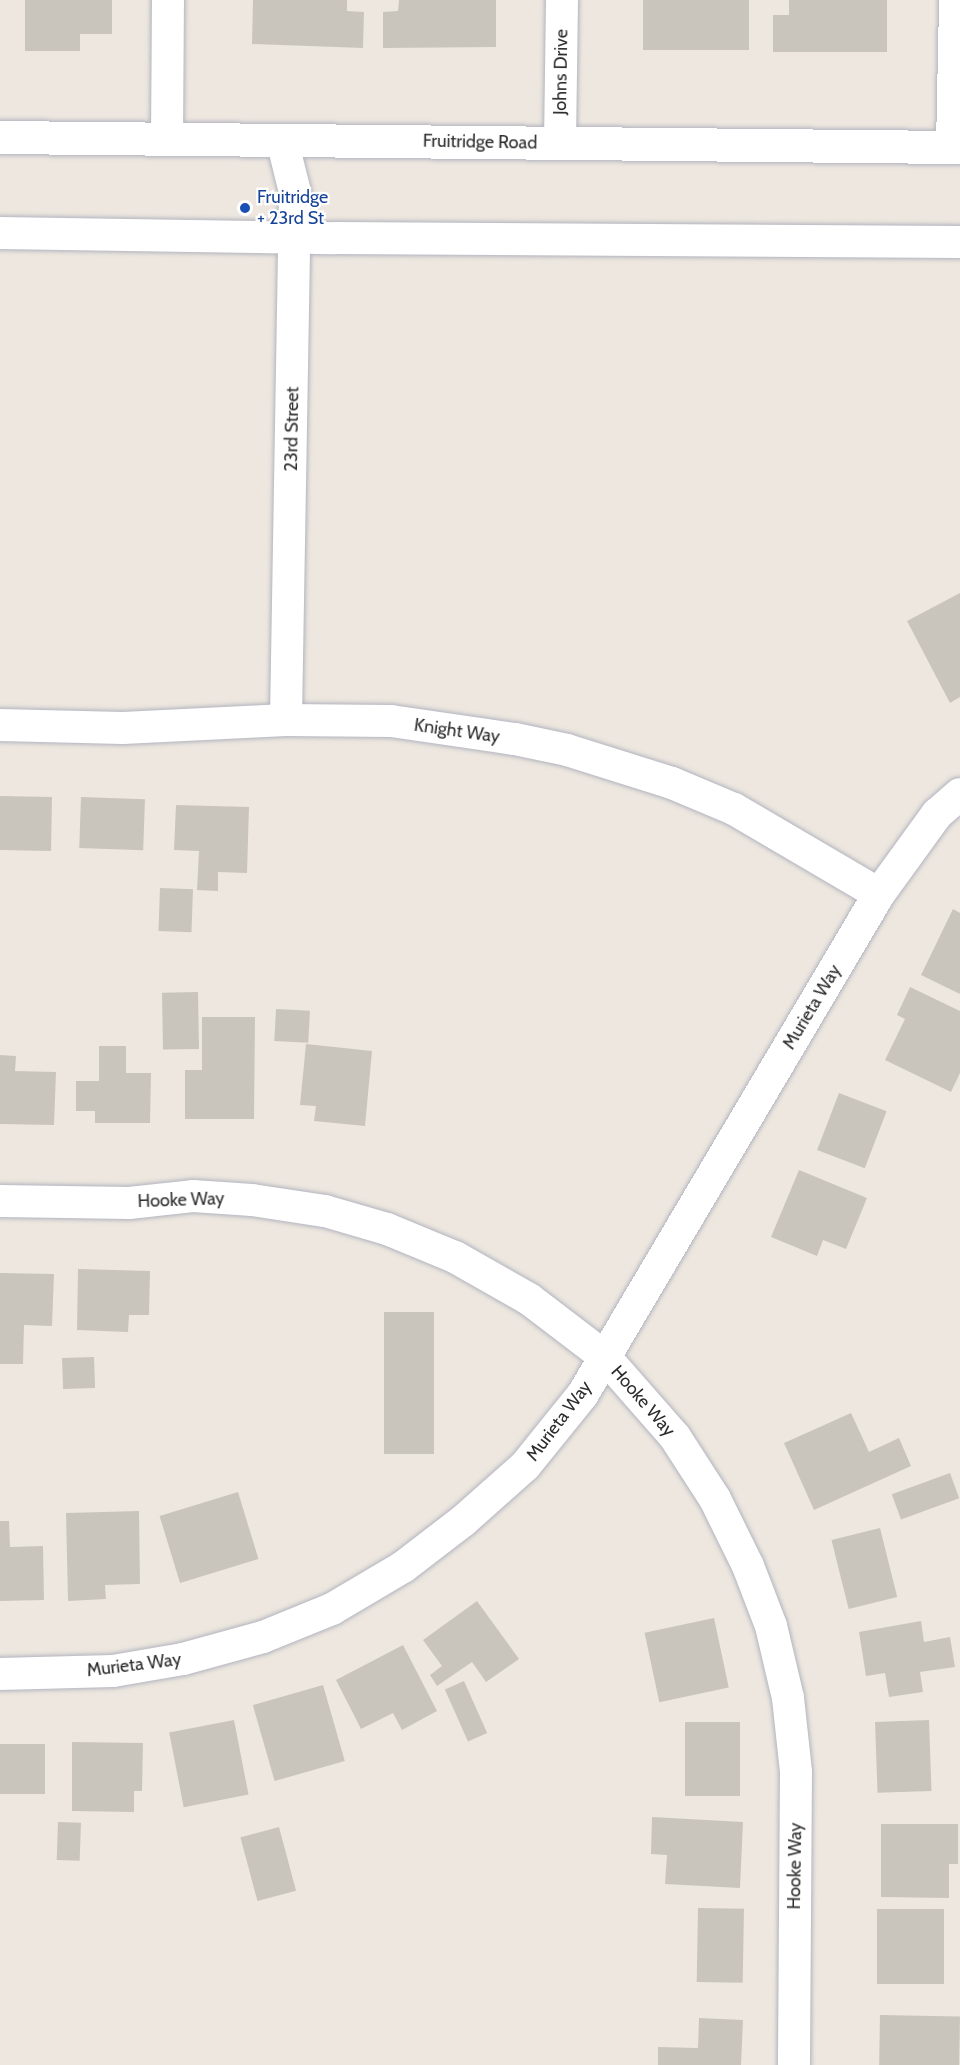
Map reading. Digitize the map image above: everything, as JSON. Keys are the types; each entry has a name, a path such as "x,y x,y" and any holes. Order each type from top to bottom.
{"main road":[{"name":"Fruitridge Road","path":"0,137 956,147"}],"street":[{"path":"167,139 168,0"},
{"name":"Johns Drive","path":"561,143 562,0"},
{"path":"955,0 956,147"},
{"name":"23rd Street","path":"282,140 296,192 286,720"},
{"path":"0,233 296,238 960,242"},
{"name":"Knight Way","path":"0,725 123,728 286,720 391,721 515,739 611,762 672,783 734,809 879,894"},
{"name":"Murieta Way","path":"0,1674 113,1671 183,1659 263,1637 332,1609 403,1567 463,1521 525,1466 583,1394 879,894 938,814 960,794"},
{"name":"Hooke Way","path":"0,1201 129,1203 194,1196 252,1200 325,1211 387,1229 455,1257 529,1299 605,1357 675,1437 715,1499 748,1566 771,1626 788,1698 796,1772 794,2065"}],"building":[{"path":"25,0 112,0 112,34 80,34 80,51 25,51"},
{"path":"253,0 347,0 347,11 364,12 363,48 252,44"},
{"path":"399,0 496,0 496,47 383,48 383,12 398,11"},
{"path":"643,0 749,0 749,50 643,50"},
{"path":"789,0 887,0 887,52 773,52 773,15 789,15"},
{"path":"960,593 960,697 950,703 907,621"},
{"path":"0,796 52,797 51,851 0,850"},
{"path":"81,797 145,799 143,850 79,848"},
{"path":"176,805 249,807 247,873 218,872 218,891 197,890 199,851 174,850"},
{"path":"160,888 193,889 191,932 158,931"},
{"path":"953,909 960,913 960,994 921,975"},
{"path":"910,987 960,1011 960,1073 951,1092 885,1060 905,1019 897,1015"},
{"path":"198,992 199,1049 163,1050 162,993"},
{"path":"276,1009 310,1011 308,1043 274,1041"},
{"path":"202,1017 255,1017 254,1119 185,1119 185,1070 202,1070"},
{"path":"306,1044 372,1051 365,1126 314,1121 316,1106 300,1105"},
{"path":"99,1046 126,1046 126,1073 151,1073 150,1123 95,1123 95,1111 76,1111 76,1081 99,1081"},
{"path":"0,1055 16,1056 15,1071 56,1072 54,1125 0,1124"},
{"path":"839,1093 887,1111 865,1168 817,1150"},
{"path":"799,1170 867,1198 846,1249 823,1240 817,1256 771,1237"},
{"path":"78,1269 150,1271 149,1315 129,1315 128,1332 77,1330"},
{"path":"0,1273 54,1274 52,1326 24,1325 23,1364 0,1364"},
{"path":"384,1312 434,1312 434,1454 384,1454"},
{"path":"94,1357 95,1388 63,1389 62,1358"},
{"path":"851,1413 869,1452 899,1438 911,1466 814,1510 784,1443"},
{"path":"950,1473 959,1498 901,1520 892,1494"},
{"path":"238,1492 258,1559 180,1583 160,1516"},
{"path":"139,1511 140,1584 105,1585 106,1599 68,1601 66,1513"},
{"path":"0,1521 9,1521 10,1547 43,1546 44,1600 0,1601"},
{"path":"880,1528 897,1597 849,1609 831,1540"},
{"path":"477,1601 519,1659 486,1682 472,1662 437,1686 430,1675 442,1666 423,1640"},
{"path":"714,1618 729,1687 659,1702 645,1633"},
{"path":"921,1621 924,1642 950,1637 955,1667 920,1672 923,1692 889,1697 885,1673 866,1676 859,1632"},
{"path":"403,1645 437,1711 402,1730 393,1713 361,1729 336,1680"},
{"path":"464,1681 487,1733 468,1742 445,1690"},
{"path":"323,1685 345,1761 275,1781 253,1705"},
{"path":"234,1720 249,1795 184,1807 169,1733"},
{"path":"929,1720 931,1791 878,1793 875,1722"},
{"path":"685,1722 740,1722 740,1796 685,1796"},
{"path":"72,1742 143,1743 142,1791 134,1791 134,1812 72,1811"},
{"path":"0,1744 45,1744 45,1794 0,1794"},
{"path":"652,1817 743,1822 740,1888 665,1884 667,1855 651,1854"},
{"path":"58,1822 81,1823 80,1861 57,1860"},
{"path":"881,1824 958,1824 958,1864 949,1864 949,1898 881,1897"},
{"path":"279,1827 296,1891 257,1901 240,1837"},
{"path":"698,1908 744,1909 743,1983 697,1982"},
{"path":"877,1909 944,1909 944,1984 877,1984"},
{"path":"880,2015 960,2016 959,2065 879,2065"},
{"path":"699,2018 743,2020 741,2065 658,2065 658,2047 698,2048"}],"place":[{"name":"Fruitridge + 23rd St","path":"245,208"}]}
